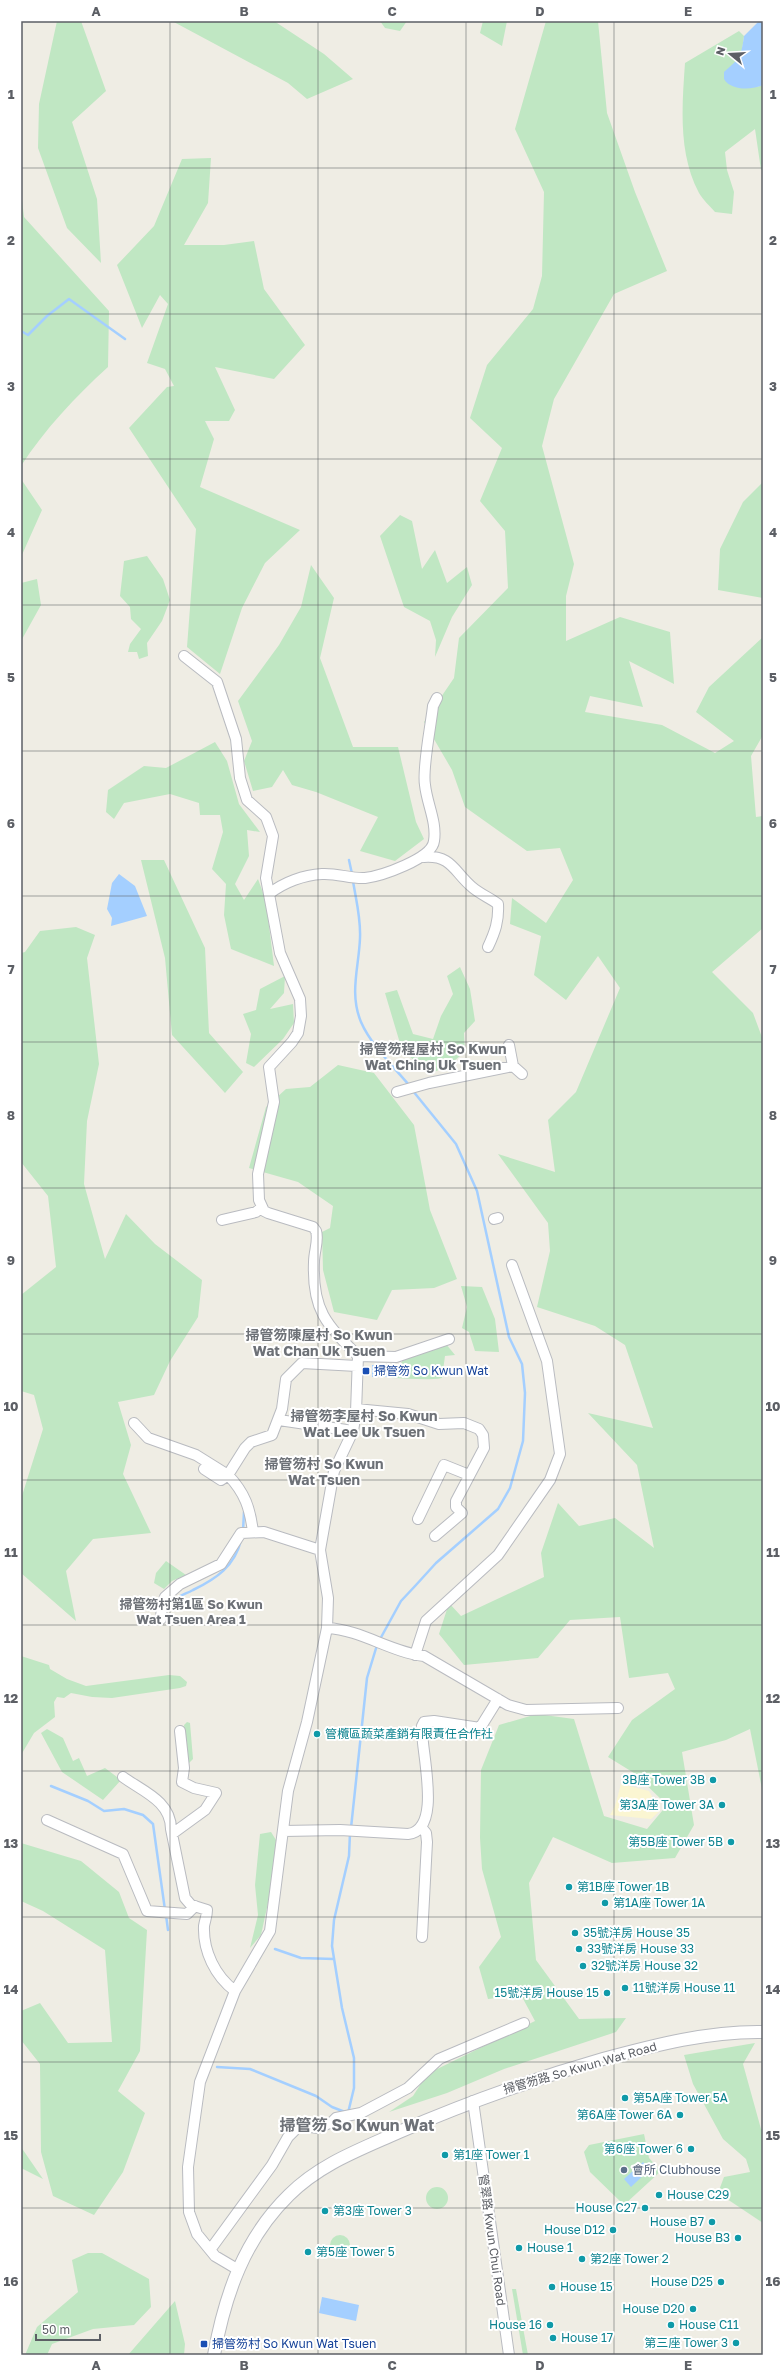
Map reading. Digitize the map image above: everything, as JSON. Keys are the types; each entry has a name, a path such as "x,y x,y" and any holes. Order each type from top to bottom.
{"street":[{"path":"184,656 217,682 236,739 240,778 247,800 266,816 270,823 273,836 266,878 280,953 300,999 301,1016 298,1033 292,1042 269,1067 274,1102 258,1174 262,1207 268,1213 313,1227 316,1231 314,1281 319,1308 331,1330 358,1361 356,1409 353,1431 334,1471 320,1550 328,1598 327,1628 307,1722 288,1790 270,1931 235,1990 200,2082 188,2167 189,2212 197,2234 216,2256 238,2269"},
{"path":"424,857 434,843 434,821 424,783 433,706 437,698"},
{"path":"269,894 278,886 307,876 323,874 363,878 424,857 435,856 448,861 473,888 498,904 497,925 488,947"},
{"path":"509,1045 513,1066 522,1074"},
{"path":"400,1092 425,1085 513,1066"},
{"path":"222,1220 256,1212 262,1207"},
{"path":"415,1655 426,1621 498,1555 550,1480 560,1454 547,1361 512,1265"},
{"path":"225,1478 250,1442 269,1438 279,1420 286,1379 302,1363 358,1361 396,1357 449,1338"},
{"path":"356,1409 408,1414 440,1424 464,1423 479,1430 483,1435 484,1448 456,1501 456,1507 462,1513 435,1536"},
{"path":"279,1420 353,1431"},
{"path":"134,1423 148,1438 196,1455 246,1496 251,1511 246,1533 221,1564 180,1584 165,1597 162,1605 161,1619"},
{"path":"418,1519 444,1465 469,1475"},
{"path":"204,1469 225,1478"},
{"path":"246,1533 264,1532 320,1550"},
{"path":"327,1628 343,1629 396,1649 415,1655 424,1656 508,1705 526,1710 618,1708"},
{"path":"283,1830 342,1830 408,1834 416,1831 421,1827 428,1803 422,1726 426,1722 434,1721 480,1728 498,1699"},
{"path":"172,1834 205,1810 216,1793 194,1788 182,1782 184,1768 180,1731"},
{"path":"123,1777 150,1794 165,1808 171,1819 172,1834 183,1892 187,1902 207,1910 204,1931 215,1971 221,1979 235,1990"},
{"path":"47,1820 123,1854 146,1910 188,1914 195,1906"},
{"path":"421,1827 426,1833 427,1842 422,1937"},
{"path":"210,2250 272,2165 288,2137 303,2126 318,2128 341,2117 361,2113 408,2088 439,2059 524,2023"},
{"name":"掃管笏路 So Kwun Wat Road","path":"214,2355 226,2300 238,2269 252,2242 288,2195 321,2168 473,2101 548,2075 665,2043 720,2034 763,2032"},
{"name":"管翠路 Kwun Chui Road","path":"473,2101 509,2355"}],"green space":[{"path":"57,21 81,21 106,91 72,122 97,199 101,263 67,228 38,148 39,104"},
{"path":"172,21 274,21 324,54 353,79 307,99 288,83"},
{"path":"380,21 407,21 400,31 385,28"},
{"path":"483,21 507,21 502,46 480,33"},
{"path":"546,21 598,21 607,113 635,192 667,271 614,294 554,399 542,446 574,564 566,596 566,641 620,617 670,632 674,684 629,661 643,707 590,696 585,712 662,725 715,753 734,741 696,712 709,687 763,637 763,735 751,756 756,817 763,816 763,928 712,972 753,1013 763,1040 763,1794 750,1729 726,1740 682,1752 694,1825 675,1858 612,1863 553,1837 529,1883 536,1960 579,2019 626,2018 616,2032 504,2069 447,2093 389,2112 413,2096 427,2074 535,2021 521,1995 488,1999 479,1967 501,1937 482,1869 480,1838 481,1770 499,1725 537,1714 574,1719 604,1816 647,1829 667,1805 634,1773 608,1757 632,1720 675,1689 668,1673 629,1678 620,1617 570,1620 538,1658 464,1665 439,1634 449,1603 461,1616 544,1577 541,1553 558,1503 579,1526 615,1518 654,1548 637,1465 588,1413 653,1428 625,1345 595,1326 537,1307 550,1251 548,1223 498,1154 555,1172 548,1120 576,1092 620,988 598,956 566,1000 534,975 541,936 510,924 512,898 546,923 573,880 560,848 527,851 465,807 452,770 424,722 454,678 459,638 508,588 505,531 480,501 502,448 470,418 487,365 533,309 542,276 544,192 515,129"},
{"path":"739,31 744,36 742,50 737,61 730,68 757,87 763,85 763,170 761,170 755,129 725,152 727,170 734,192 732,214 715,212 701,196 692,178 683,130 683,96 685,63"},
{"path":"211,158 208,203 184,245 224,245 254,241 264,289 305,345 274,379 215,367 235,410 229,421 205,421 214,439 200,487 300,530 265,563 242,608 220,674 187,647 196,529 129,428 167,387 174,386 165,369 147,363 168,304 160,295 142,328 117,265 154,226 182,159"},
{"path":"21,192 24,217 109,311 108,367 61,414 30,452 21,466"},
{"path":"21,479 42,510 21,557"},
{"path":"763,482 763,598 718,590 720,549 743,502"},
{"path":"400,515 412,521 422,569 435,550 447,583 467,567 472,585 452,617 435,657 436,640 430,621 404,607 380,536"},
{"path":"147,556 163,579 170,600 162,621 147,643 148,656 139,659 137,652 128,652 130,644 141,629 131,619 130,607 120,596 124,561"},
{"path":"311,565 334,598 320,658 353,747 398,747 416,822 424,839 395,861 360,851 378,817 316,792 292,785 283,770 272,787 253,791 244,761 252,741 238,701 279,645 301,607"},
{"path":"37,579 41,605 21,641 21,583"},
{"path":"215,742 227,761 239,804 260,832 247,830 249,856 235,884 244,900 258,879 266,901 274,966 231,949 224,915 226,884 212,869 223,832 220,815 200,815 199,803 170,794 124,803 114,819 106,812 108,790 144,766 166,768"},
{"path":"141,860 164,860 205,948 209,1033 243,1072 225,1093 172,1035 165,958"},
{"path":"76,927 95,935 87,958 99,1064 87,1121 84,1184 105,1259 126,1214 155,1244 202,1280 198,1317 170,1361 154,1395 118,1402 131,1445 123,1474 151,1533 93,1539 66,1571 76,1621 21,1573 21,1499 43,1429 34,1395 21,1391 21,1295 56,1267 48,1196 21,1162 21,953 25,952 40,931"},
{"path":"460,967 470,989 475,1021 464,1033 465,1052 449,1065 430,1074 402,1050 385,993 397,990 413,1034 433,1039 441,1016 453,994 447,976"},
{"path":"285,976 284,993 270,1009 293,1004 294,1023 283,1039 254,1067 246,1063 251,1034 243,1014 256,1010 260,989"},
{"path":"338,1065 374,1073 414,1125 430,1210 457,1279 434,1288 392,1290 377,1320 334,1312 323,1270 322,1232 330,1228 333,1206 298,1182 249,1168 266,1107 286,1089 310,1087"},
{"path":"461,1286 482,1287 495,1319 499,1352 475,1351 469,1332 462,1328 467,1307"},
{"path":"446,1344 455,1355 445,1356 442,1378 391,1378 403,1360"},
{"path":"166,1561 186,1575 172,1581 164,1589 154,1583 156,1573"},
{"path":"21,1656 49,1665 50,1669 67,1679 86,1686 169,1675 180,1676 187,1682 186,1686 180,1688 112,1698 92,1697 71,1693 64,1698 57,1697 54,1702 55,1717 34,1733 21,1755"},
{"path":"187,1722 190,1723 193,1759 188,1764 184,1725"},
{"path":"47,1729 63,1738 73,1761 79,1758 87,1776 105,1768 121,1780 103,1800 62,1772 41,1733"},
{"path":"271,1832 276,1840 271,1889 261,1935 250,1948 258,1915 255,1885 260,1834"},
{"path":"21,1843 81,1861 119,1892 129,1918 147,1930 140,2051 118,2091 145,2113 123,2172 94,2215 53,2196 41,2152 40,2064 21,2040 21,2011 40,2003 68,2043 112,2042 105,1950 43,1911 21,1901"},
{"path":"755,2043 743,2064 761,2129 763,2130 763,2223 718,2193 724,2177 750,2172 746,2159 723,2139 693,2084 684,2055"},
{"name":"會所 Clubhouse","path":"644,2134 649,2158 661,2171 624,2205 590,2172 584,2152 589,2145"},
{"path":"21,2147 43,2179 21,2168"},
{"path":"437,2187 441,2188 447,2194 447,2202 441,2208 437,2209 433,2208 427,2202 426,2198 427,2194 433,2188"},
{"path":"340,2235 347,2238 350,2245 347,2252 340,2255 333,2252 330,2245 333,2238"},
{"path":"88,2253 102,2253 149,2279 151,2307 134,2325 93,2329 52,2344 47,2355 25,2355 37,2327 78,2292 72,2260"},
{"path":"512,2289 516,2289 528,2355 523,2355"},
{"path":"175,2301 185,2344 184,2355 128,2355"}],"sand":[{"path":"621,1784 649,1791 660,1811 651,1819 610,1815 615,1806"}],"water":[{"path":"759,21 763,21 763,85 753,88 732,86 724,79 724,72 739,57 744,36"},
{"path":"119,874 135,886 147,916 111,926 112,918 107,909 112,883"},
{"path":"372,1365 392,1365 395,1368 389,1377 372,1377"},
{"path":"643,2162 650,2169 631,2187 624,2179"},
{"path":"322,2297 359,2305 356,2321 319,2313"}],"waterway":[{"path":"21,331 28,335 47,316 69,299 125,339"},
{"path":"349,860 352,874"},
{"path":"353,881 360,931 355,990 357,1011 370,1039 409,1085"},
{"path":"379,1641 401,1601 436,1563 498,1509 510,1488 523,1441 525,1393 522,1364 509,1337 477,1191 456,1144 413,1091"},
{"path":"243,1531 244,1512"},
{"path":"167,1610 172,1602 178,1597 201,1586 223,1571 234,1557 241,1540"},
{"path":"351,1828 367,1678 377,1645"},
{"path":"51,1786 88,1801 104,1811 124,1809 143,1815 153,1824 165,1910"},
{"path":"348,2113 354,2088 354,2058 342,2008 332,1946 334,1920 349,1856 350,1833"},
{"path":"166,1915 168,1930"},
{"path":"275,1949 301,1958 334,1959"},
{"path":"217,2067 250,2069 316,2096 332,2107 345,2112"},
{"path":"344,2128 346,2120"}],"place":[{"name":"掃管笏 So Kwun Wat","path":"366,1371"},
{"name":"管欖區蔬菜產銷有限責任合作社","path":"317,1734"},
{"name":"3B座 Tower 3B","path":"713,1780"},
{"name":"第3A座 Tower 3A","path":"722,1805"},
{"name":"第5B座 Tower 5B","path":"731,1842"},
{"name":"第1B座 Tower 1B","path":"569,1887"},
{"name":"第1A座 Tower 1A","path":"605,1903"},
{"name":"35號洋房 House 35","path":"575,1933"},
{"name":"33號洋房 House 33","path":"579,1949"},
{"name":"32號洋房 House 32","path":"583,1966"},
{"name":"11號洋房 House 11","path":"625,1988"},
{"name":"15號洋房 House 15","path":"607,1993"},
{"name":"第5A座 Tower 5A","path":"625,2098"},
{"name":"第6A座 Tower 6A","path":"680,2115"},
{"name":"第6座 Tower 6","path":"691,2149"},
{"name":"第1座 Tower 1","path":"445,2155"},
{"name":"會所 Clubhouse","path":"624,2170"},
{"name":"House C29","path":"659,2195"},
{"name":"House C27","path":"645,2208"},
{"name":"第3座 Tower 3","path":"325,2211"},
{"name":"House B7","path":"712,2222"},
{"name":"House D12","path":"613,2230"},
{"name":"House B3","path":"738,2238"},
{"name":"House 1","path":"519,2248"},
{"name":"第5座 Tower 5","path":"308,2252"},
{"name":"第2座 Tower 2","path":"582,2259"},
{"name":"House D25","path":"721,2282"},
{"name":"House 15","path":"552,2287"},
{"name":"House D20","path":"693,2309"},
{"name":"House 16","path":"550,2325"},
{"name":"House C11","path":"671,2325"},
{"name":"House 17","path":"553,2338"},
{"name":"第三座 Tower 3","path":"736,2343"},
{"name":"掃管笏村 So Kwun Wat Tsuen","path":"204,2344"}],"district":[{"name":"掃管笏程屋村 So Kwun Wat Ching Uk Tsuen","path":"433,1058"},
{"name":"掃管笏陳屋村 So Kwun Wat Chan Uk Tsuen","path":"319,1344"},
{"name":"掃管笏李屋村 So Kwun Wat Lee Uk Tsuen","path":"364,1424"},
{"name":"掃管笏村 So Kwun Wat Tsuen","path":"324,1472"},
{"name":"掃管笏村第1區 So Kwun Wat Tsuen Area 1","path":"191,1612"},
{"name":"掃管笏 So Kwun Wat","path":"357,2125"}]}
